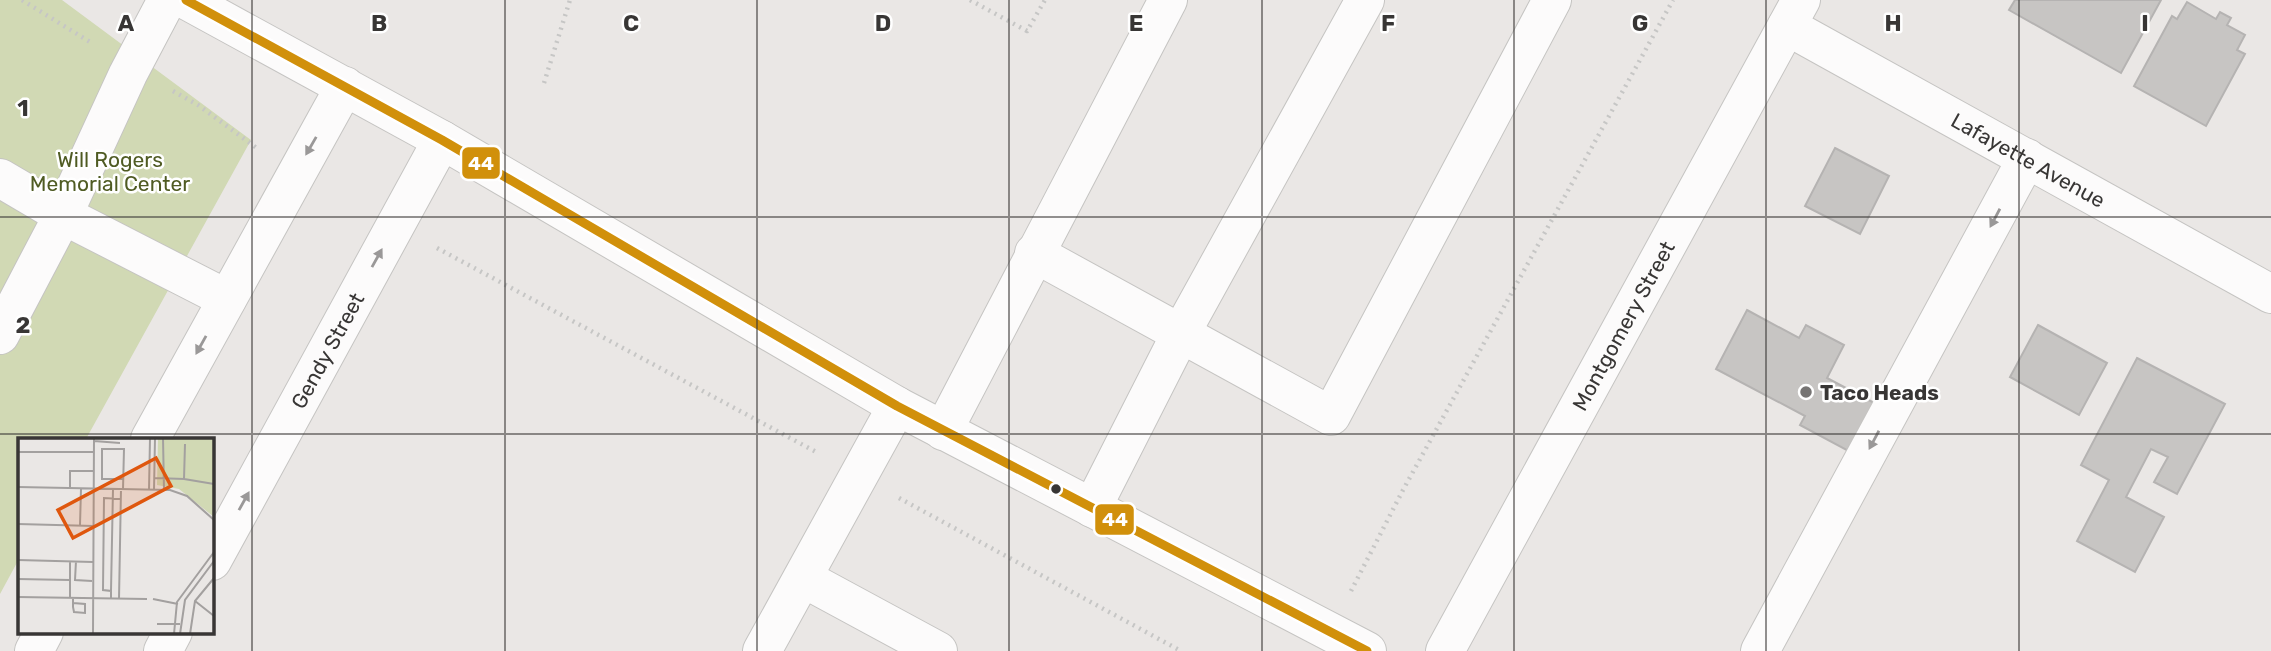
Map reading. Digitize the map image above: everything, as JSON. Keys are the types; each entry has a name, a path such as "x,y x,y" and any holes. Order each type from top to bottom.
{"street":[{"path":"0,335 63,215 132,67 167,0"},
{"path":"186,0 442,140 897,406 1367,651"},
{"path":"943,431 1168,0"},
{"path":"1092,508 1181,333 1365,0"},
{"path":"1034,253 1331,416 1552,0"},
{"name":"Lafayette Avenue","path":"1794,13 2027,158 2271,294"},
{"name":"Montgomery Street","path":"1446,651 1794,13"},
{"path":"151,438 345,86"},
{"name":"Gendy Street","path":"214,557 442,140"},
{"path":"1760,651 2027,158"},
{"path":"0,178 63,215 227,299"},
{"path":"762,651 897,406"},
{"path":"803,578 938,651"},
{"path":"34,651 43,634"},
{"path":"163,651 172,634"}],"path":[{"path":"22,0 198,105 248,144 297,171"},
{"path":"544,83 570,0"},
{"path":"970,0 1027,31 1045,0"},
{"path":"1331,633 1403,490 1673,0"},
{"path":"395,225 1181,651"}],"green space":[{"name":"Will Rogers Memorial Center","path":"0,0 62,0 251,140 87,438 18,438 18,561 0,594"}],"building":[{"path":"2015,0 2161,0 2121,73 2009,10"},
{"path":"2187,2 2216,19 2220,12 2231,18 2227,25 2245,35 2237,50 2245,54 2206,126 2134,86 2172,16 2177,19"},
{"path":"1835,148 1889,176 1860,234 1805,206"},
{"name":"Taco Heads","path":"1747,310 1799,338 1806,325 1844,345 1827,378 1880,406 1854,454 1800,425 1805,416 1716,369"},
{"path":"2038,325 2107,363 2079,415 2010,377"},
{"path":"2137,358 2225,404 2177,494 2154,482 2168,457 2151,449 2126,497 2164,517 2135,572 2077,541 2109,480 2081,465"}],"transit line":[{"name":"44","path":"186,0 442,140 897,406 1367,651"}],"place":[{"name":"Taco Heads","path":"1806,392"}]}
